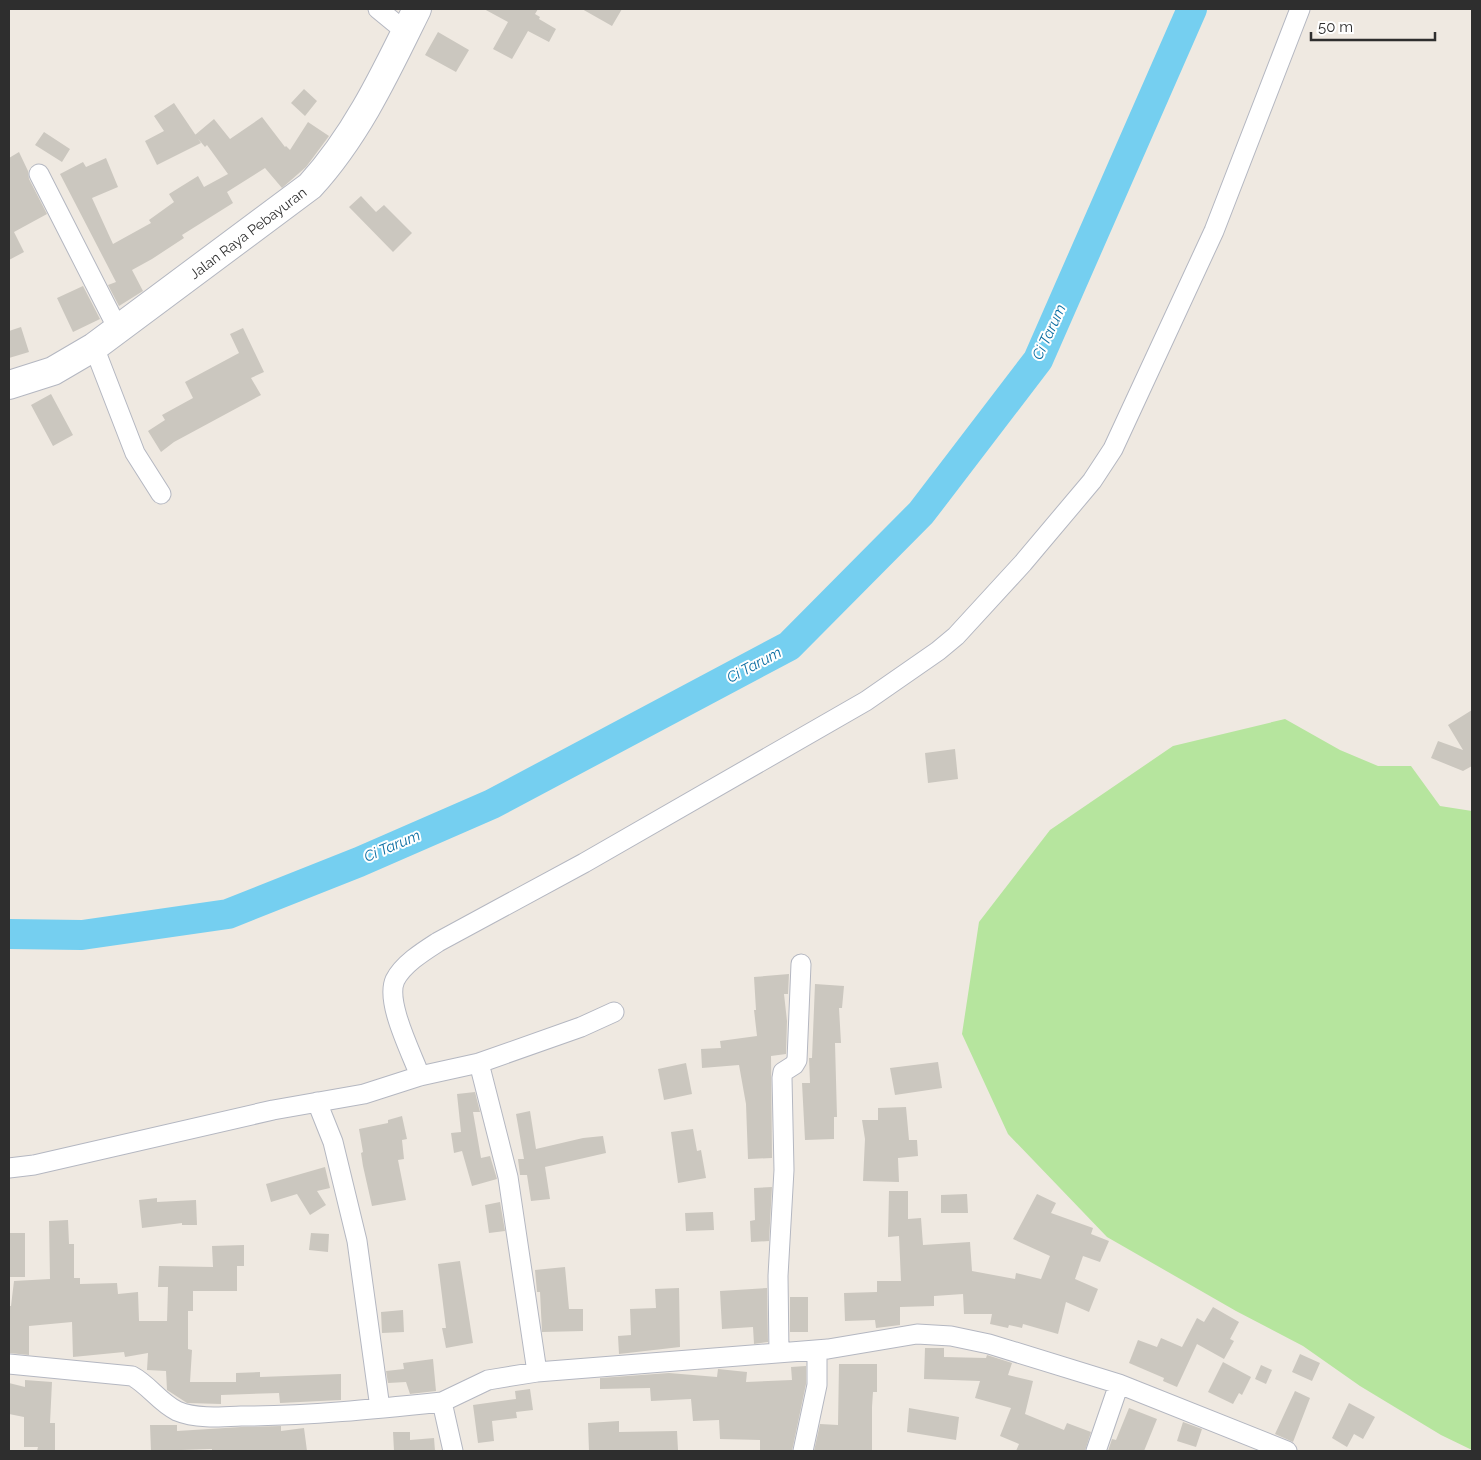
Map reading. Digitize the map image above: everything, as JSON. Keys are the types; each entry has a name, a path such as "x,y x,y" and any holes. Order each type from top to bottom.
{"main road":[{"name":"Jalan Raya Pebayuran","path":"9,385 53,371 94,347 224,252 310,186 330,164 362,116 411,20"}],"street":[{"path":"378,9 411,20"},
{"path":"420,1076 401,1026 393,989 401,971 420,954 438,942 584,862 866,701 938,651 956,636 1023,563 1092,481 1113,449 1214,231 1300,9"},
{"path":"39,174 118,329"},
{"path":"94,347 135,454 161,494"},
{"path":"779,1353 778,1285 784,1170 782,1078 783,1072 794,1065 797,1060 801,964"},
{"path":"9,1168 34,1165 317,1102 364,1094 420,1076 479,1063 581,1027 614,1012"},
{"path":"479,1063 508,1177 537,1372"},
{"path":"317,1102 333,1142 358,1241 380,1408"},
{"path":"9,1364 132,1376 144,1382 158,1397 177,1411 200,1416 273,1416 442,1402 488,1380 537,1372 817,1350 916,1334 951,1336 989,1344 1119,1384 1253,1445 1287,1451"},
{"path":"803,1451 817,1385 817,1350"},
{"path":"1096,1451 1119,1384"},
{"path":"442,1402 453,1451"}],"green space":[{"path":"1285,719 1340,750 1378,766 1411,766 1440,806 1472,811 1472,1450 1441,1435 1360,1386 1303,1346 1236,1311 1107,1237 1008,1134 962,1034 979,922 1050,830 1173,746"}],"building":[{"path":"484,9 538,9 535,14 540,17 539,19 556,29 549,42 528,31 512,59 493,49 508,22"},
{"path":"582,9 622,9 612,26"},
{"path":"438,32 469,50 456,72 425,55"},
{"path":"304,89 317,101 305,116 291,103"},
{"path":"174,103 201,143 157,165 145,141 164,131 154,116"},
{"path":"262,117 285,147 290,150 308,122 329,136 306,167 282,188 265,168 227,192 233,203 182,235 184,238 132,270 143,291 119,306 108,285 116,282 60,174 83,162 86,167 106,158 118,187 92,198 113,244 151,223 149,220 174,202 169,194 198,176 204,187 228,174 207,145 205,147 195,135 214,119 230,139"},
{"path":"44,132 70,149 62,162 35,145"},
{"path":"19,152 28,171 29,179 47,214 14,232 24,252 9,260 9,158"},
{"path":"361,196 376,212 384,205 412,233 393,252 349,207"},
{"path":"83,286 100,319 73,332 57,298"},
{"path":"21,327 29,352 9,358 9,331"},
{"path":"243,328 264,372 251,378 261,395 174,442 161,452 148,431 165,420 162,415 193,398 185,382 239,353 230,334"},
{"path":"51,394 73,435 53,446 31,405"},
{"path":"1472,710 1472,766 1463,771 1431,758 1438,741 1463,750 1448,725"},
{"path":"955,749 958,779 928,783 925,753"},
{"path":"789,974 788,994 784,994 787,1021 786,1054 771,1056 772,1158 748,1159 746,1104 739,1065 702,1068 701,1049 721,1048 720,1041 757,1036 754,1010 756,1010 754,977"},
{"path":"815,984 844,986 842,1008 839,1008 841,1043 835,1043 837,1117 834,1117 834,1139 805,1140 802,1083 810,1083 809,1058 812,1058"},
{"path":"938,1062 942,1088 895,1095 890,1068"},
{"path":"686,1063 692,1094 664,1100 658,1069"},
{"path":"475,1092 480,1112 473,1112 481,1158 490,1156 497,1179 472,1186 462,1151 454,1153 451,1133 461,1132 457,1094"},
{"path":"906,1107 909,1140 917,1140 918,1156 898,1158 899,1182 863,1181 865,1139 862,1120 878,1120 878,1108"},
{"path":"530,1111 536,1149 583,1138 603,1136 606,1153 545,1167 550,1199 531,1201 527,1175 520,1175 518,1159 524,1159 516,1114"},
{"path":"402,1116 407,1139 402,1140 404,1159 398,1160 406,1200 372,1206 363,1166 361,1153 363,1152 359,1129 388,1123 388,1120"},
{"path":"693,1129 697,1151 701,1150 706,1178 678,1183 671,1132"},
{"path":"325,1167 330,1188 317,1191 326,1205 310,1215 297,1194 271,1202 266,1184"},
{"path":"772,1187 769,1241 751,1242 750,1221 755,1220 754,1188"},
{"path":"889,1191 908,1191 908,1219 921,1218 923,1245 970,1242 972,1271 1015,1279 1016,1273 1041,1279 1050,1256 1013,1239 1037,1194 1056,1203 1051,1213 1093,1228 1091,1234 1109,1241 1100,1262 1083,1256 1075,1279 1098,1289 1089,1312 1066,1302 1058,1334 1023,1324 1022,1328 1009,1325 1008,1328 990,1324 992,1314 964,1314 963,1294 934,1296 934,1306 900,1307 900,1325 876,1328 875,1320 845,1321 844,1293 877,1292 877,1281 901,1281 899,1236 888,1237"},
{"path":"967,1194 968,1213 941,1213 941,1195"},
{"path":"157,1198 157,1202 196,1200 197,1225 182,1225 182,1223 142,1228 139,1200"},
{"path":"500,1202 505,1231 489,1233 485,1205"},
{"path":"713,1212 714,1230 686,1231 685,1213"},
{"path":"68,1220 69,1244 74,1244 74,1278 80,1278 80,1284 117,1283 118,1294 138,1292 139,1321 167,1321 168,1287 158,1287 159,1266 213,1267 212,1246 244,1245 244,1266 237,1266 237,1291 193,1291 193,1311 188,1311 188,1349 192,1350 190,1382 236,1382 236,1373 260,1372 260,1377 341,1374 341,1400 280,1403 279,1393 221,1395 221,1404 187,1403 167,1390 166,1371 147,1370 148,1353 125,1357 124,1352 73,1357 72,1322 29,1326 29,1355 9,1353 9,1306 11,1306 14,1281 50,1279 49,1221"},
{"path":"9,1233 25,1233 25,1277 9,1277"},
{"path":"311,1233 329,1234 328,1252 309,1250"},
{"path":"460,1261 473,1343 446,1348 442,1328 446,1328 438,1264"},
{"path":"565,1267 569,1309 583,1309 583,1331 542,1332 540,1292 537,1292 535,1270"},
{"path":"679,1288 680,1347 619,1354 618,1336 631,1335 630,1309 656,1308 655,1289"},
{"path":"767,1288 768,1342 754,1344 753,1327 722,1329 720,1291"},
{"path":"790,1297 808,1297 808,1332 790,1332"},
{"path":"1213,1307 1239,1322 1230,1339 1234,1341 1224,1359 1197,1344 1177,1387 1163,1381 1164,1378 1129,1363 1138,1340 1157,1347 1161,1338 1182,1347 1197,1318 1204,1322"},
{"path":"403,1310 404,1332 382,1333 381,1312"},
{"path":"925,1348 944,1348 944,1357 986,1358 987,1355 1012,1363 1008,1375 1033,1381 1025,1414 1064,1430 1067,1423 1091,1432 1085,1451 1016,1451 1019,1444 1000,1436 1011,1408 975,1398 980,1381 924,1379"},
{"path":"1300,1354 1320,1363 1312,1381 1292,1372"},
{"path":"433,1359 436,1391 410,1394 406,1382 388,1383 386,1371 404,1369 403,1363"},
{"path":"1223,1362 1251,1377 1242,1395 1239,1393 1233,1404 1208,1392"},
{"path":"839,1364 877,1364 877,1392 873,1392 872,1407 872,1451 814,1451 820,1424 838,1425"},
{"path":"1261,1365 1272,1370 1266,1384 1255,1379"},
{"path":"806,1366 806,1384 792,1451 760,1451 760,1440 720,1439 719,1420 693,1421 691,1399 651,1401 650,1388 600,1389 600,1378 669,1373 717,1377 718,1369 747,1372 746,1382 792,1380 791,1367"},
{"path":"25,1380 52,1382 50,1423 55,1423 55,1451 37,1451 38,1447 24,1447 24,1417 9,1414 9,1383 25,1387"},
{"path":"530,1389 533,1410 516,1412 517,1418 492,1421 494,1441 478,1443 473,1405 516,1399 515,1391"},
{"path":"1295,1391 1310,1398 1293,1442 1275,1434"},
{"path":"1349,1403 1375,1417 1363,1439 1354,1434 1347,1447 1332,1438"},
{"path":"909,1408 959,1417 956,1440 907,1432"},
{"path":"1129,1408 1157,1419 1144,1451 1108,1451 1112,1439 1116,1440"},
{"path":"619,1421 619,1432 677,1431 678,1450 589,1451 588,1423"},
{"path":"1183,1422 1202,1429 1196,1447 1177,1441"},
{"path":"150,1425 177,1425 177,1431 281,1426 281,1431 304,1428 307,1451 212,1451 212,1449 151,1451"},
{"path":"393,1432 410,1432 410,1440 434,1438 435,1451 394,1451"}],"waterway":[{"name":"Ci Tarum","path":"9,934 82,935 228,914 359,862 492,804 789,646 921,513 1038,360 1192,9"}]}
